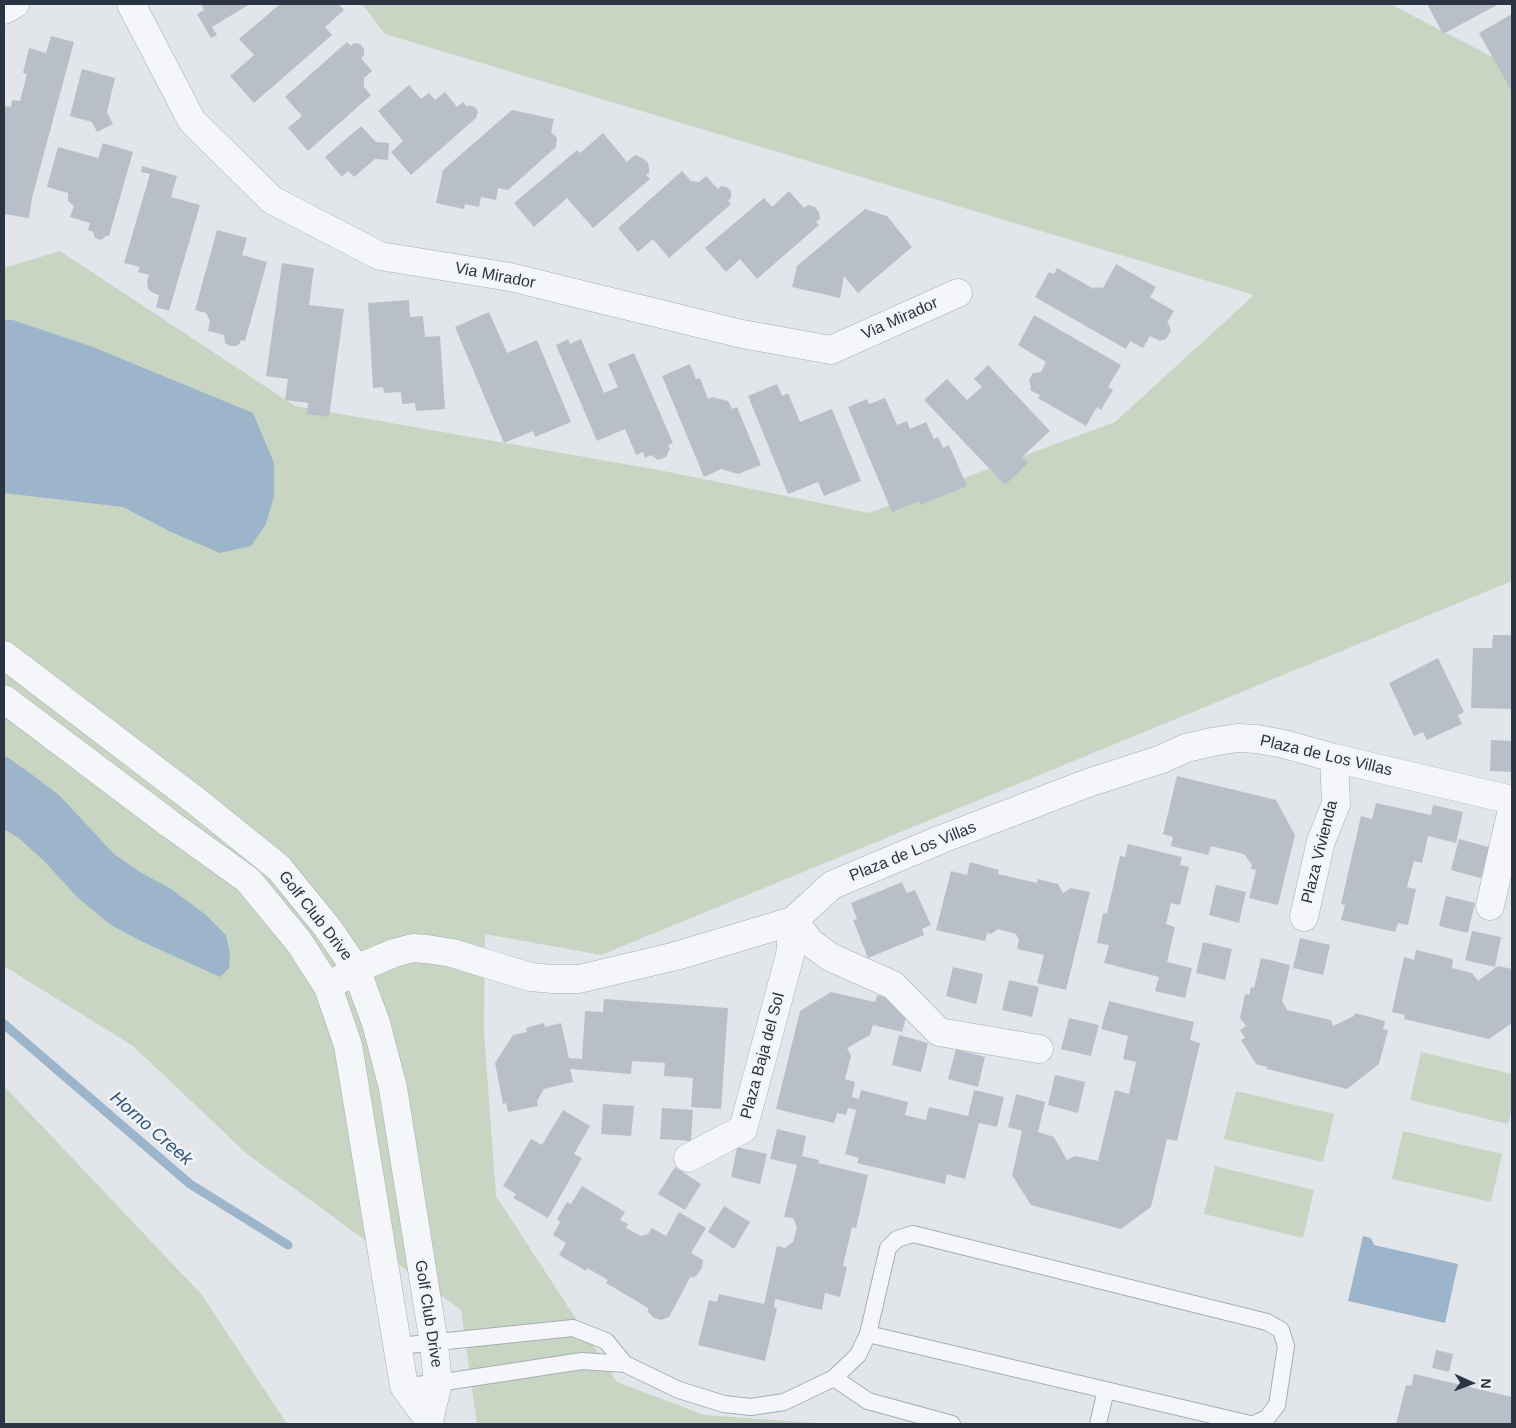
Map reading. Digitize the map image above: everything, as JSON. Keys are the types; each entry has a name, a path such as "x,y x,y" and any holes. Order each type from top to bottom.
{"street":[{"path":"4,10 15,4"},
{"name":"Via Mirador","path":"130,4 192,121 272,200 380,256 510,277 742,334 832,350 958,293"},
{"name":"Golf Club Drive","path":"4,654 196,801 279,868 327,926 356,969 376,1023 392,1088 434,1344 438,1383 429,1422"},
{"name":"Golf Club Drive","path":"4,698 170,824 248,880 299,942 328,987 348,1045 399,1346 404,1386 429,1422"},
{"name":"Plaza de Los Villas","path":"328,987 356,969 394,953 413,948 427,948 452,954 530,977 579,979 676,956 793,921 832,885 942,839 1186,748 1237,738 1257,739 1284,744 1334,758 1512,800"},
{"name":"Plaza Vivienda","path":"1304,917 1321,841 1336,804 1334,758"},
{"path":"1490,906 1512,809"},
{"path":"793,921 811,943 830,957 893,985 939,1032 1039,1049"},
{"name":"Plaza Baja del Sol","path":"688,1158 743,1129 790,955 793,921"}],"lane":[{"path":"404,1386 438,1383 582,1361 625,1364 679,1390 724,1404 751,1407 784,1402 834,1378 858,1355 868,1334 888,1248 897,1239 912,1234 1267,1322 1280,1330 1286,1346 1276,1405 1267,1418 1254,1424"},
{"path":"399,1346 434,1344 572,1328 606,1341 625,1364"},
{"path":"868,1334 1250,1424"},
{"path":"834,1378 868,1401 952,1424"},
{"path":"1098,1424 1106,1390"}],"green space":[{"path":"362,4 1390,4 1512,67 1512,581 601,955 485,934 484,1032 496,1196 617,1382 704,1415 829,1424 477,1424 461,1310 247,1154 133,1046 4,966 4,268 60,251 295,406 664,471 869,513 1115,422 1254,295 385,34"},
{"path":"1421,1052 1512,1074 1512,1107 1508,1124 1410,1100"},
{"path":"4,1086 202,1295 287,1424 4,1424"},
{"path":"1236,1091 1334,1114 1323,1162 1224,1139"},
{"path":"1403,1131 1502,1154 1491,1202 1392,1179"},
{"path":"1215,1166 1314,1190 1303,1238 1204,1214"}],"water":[{"path":"4,320 13,320 93,347 253,413 274,463 274,496 266,524 251,546 220,553 171,532 123,507 4,493"},
{"path":"4,755 60,796 114,854 140,872 171,889 206,915 226,935 230,954 229,968 220,977 141,941 111,925 77,897 46,863 20,839 4,829"},
{"path":"1363,1236 1371,1238 1374,1245 1458,1264 1445,1323 1348,1301"}],"building":[{"path":"201,4 250,4 212,27 217,35 211,38 197,14 204,10"},
{"path":"280,4 338,4 344,10 325,27 332,35 254,103 230,76 254,55 239,39"},
{"path":"1427,4 1499,4 1443,34"},
{"path":"1512,14 1512,92 1479,33"},
{"path":"51,36 74,42 32,198 29,218 4,214 4,106 11,107 12,100 20,101 27,74 23,73 29,48 46,53"},
{"path":"347,42 351,46 354,43 360,44 364,49 364,55 361,58 372,71 364,78 364,87 371,95 308,151 288,128 302,116 285,97"},
{"path":"82,69 115,78 107,112 113,124 97,132 92,122 70,116"},
{"path":"409,85 421,99 429,93 435,100 445,92 457,107 463,102 467,107 469,105 475,107 478,112 476,118 411,175 391,152 403,141 378,111"},
{"path":"512,110 554,119 551,132 557,138 556,147 508,190 498,188 496,200 481,197 479,207 465,204 464,209 436,203 443,170"},
{"path":"361,126 376,142 389,143 388,160 375,159 354,177 348,171 342,177 325,157"},
{"path":"603,133 627,162 635,155 644,159 648,163 649,168 649,173 646,175 650,179 593,228 567,198 534,227 514,203 577,150 580,153"},
{"path":"103,143 133,152 109,236 101,240 95,238 93,232 88,230 90,223 70,217 74,206 68,201 68,193 47,187 58,147 98,158"},
{"path":"142,166 177,176 171,197 200,205 169,311 156,307 159,295 148,289 149,275 138,272 140,267 124,263 150,174 141,172"},
{"path":"682,171 691,181 699,182 706,176 718,189 721,186 727,187 731,191 731,198 728,201 731,204 669,258 653,239 638,252 618,228"},
{"path":"789,191 804,208 808,205 815,207 819,212 820,219 816,222 819,225 757,279 740,259 726,272 705,248 764,198 772,207"},
{"path":"865,209 887,216 912,247 858,293 844,276 840,298 792,287 797,266"},
{"path":"217,230 247,238 242,255 267,262 245,341 241,340 236,346 230,346 225,343 224,335 208,331 210,321 206,313 195,310"},
{"path":"282,263 314,268 309,305 344,309 329,417 307,414 308,403 285,400 288,379 266,376"},
{"path":"1116,264 1156,287 1150,297 1174,311 1167,323 1171,331 1166,339 1160,341 1150,336 1143,348 1130,341 1126,349 1035,297 1049,272 1054,274 1057,268 1094,289 1095,287 1103,288"},
{"path":"409,300 410,317 423,316 425,337 440,336 445,409 416,411 415,403 402,404 401,392 384,393 383,387 373,388 368,303"},
{"path":"489,312 507,353 537,340 571,422 535,437 533,431 504,443 455,327"},
{"path":"1034,315 1121,365 1108,387 1113,390 1101,410 1097,407 1086,426 1038,398 1040,395 1030,390 1029,380 1031,376 1033,373 1041,372 1046,362 1018,345"},
{"path":"568,339 570,344 581,339 604,393 618,387 608,364 634,353 673,443 668,445 670,449 666,457 658,460 651,455 645,458 643,452 636,455 625,429 597,441 556,345"},
{"path":"690,364 696,379 700,378 708,399 712,397 728,401 732,409 737,407 761,465 738,474 721,469 704,477 662,376"},
{"path":"988,365 1050,431 1022,457 1028,463 1005,485 924,400 947,379 967,400 982,387 974,379"},
{"path":"777,384 782,396 788,393 800,422 832,409 861,481 824,496 818,482 788,494 748,396"},
{"path":"885,398 897,425 907,421 910,429 926,422 934,439 938,437 943,448 949,445 967,486 921,505 919,501 892,512 848,407 867,399 869,404"},
{"path":"1493,635 1512,635 1512,709 1471,708 1473,648 1492,648"},
{"path":"1438,658 1464,712 1458,715 1462,724 1427,740 1423,732 1414,736 1389,683"},
{"path":"1491,740 1512,741 1512,772 1490,771"},
{"path":"1177,776 1276,800 1295,835 1278,905 1249,898 1256,870 1251,869 1252,865 1244,854 1211,846 1208,855 1171,846 1173,837 1163,834"},
{"path":"1376,803 1431,815 1433,805 1463,812 1456,843 1428,836 1422,863 1414,861 1407,887 1416,889 1408,925 1398,923 1395,932 1341,920 1345,905 1341,904 1361,816 1372,819"},
{"path":"1459,839 1489,847 1481,878 1451,870"},
{"path":"1128,844 1182,857 1180,865 1189,867 1180,905 1171,903 1166,924 1175,927 1167,962 1192,968 1185,998 1155,991 1159,977 1104,963 1109,945 1097,943 1103,913 1107,914 1120,856 1125,857"},
{"path":"970,862 999,870 998,874 1037,883 1038,879 1058,884 1063,893 1071,888 1090,892 1066,990 1037,983 1044,955 1017,949 1019,940 1016,934 998,929 991,934 987,933 985,941 936,930 951,871 967,875"},
{"path":"902,882 907,893 915,890 931,925 922,929 924,935 868,958 853,920 857,919 851,903"},
{"path":"1216,885 1246,892 1239,923 1209,915"},
{"path":"1446,896 1475,903 1468,933 1439,926"},
{"path":"1472,931 1501,937 1495,967 1465,960"},
{"path":"1300,938 1330,945 1323,975 1293,968"},
{"path":"1203,942 1232,949 1225,980 1196,973"},
{"path":"1416,950 1453,959 1452,968 1472,973 1478,981 1498,966 1512,969 1512,1023 1489,1039 1404,1019 1405,1015 1392,1012 1404,957 1414,960"},
{"path":"1261,958 1290,965 1282,1001 1287,1010 1331,1020 1333,1026 1354,1016 1355,1013 1385,1021 1383,1029 1388,1030 1379,1064 1347,1089 1267,1069 1267,1067 1256,1064 1241,1040 1245,1038 1240,1030 1246,1026 1240,1018 1245,994 1249,995 1251,987 1254,988"},
{"path":"953,967 983,974 976,1004 946,996"},
{"path":"1009,980 1039,987 1032,1017 1002,1010"},
{"path":"831,992 875,1002 877,995 910,1003 902,1032 873,1025 870,1035 847,1048 851,1056 845,1079 855,1082 852,1097 859,1099 861,1090 908,1102 905,1115 926,1120 929,1107 968,1116 974,1090 1004,1097 997,1127 979,1123 965,1179 947,1174 945,1184 857,1163 859,1158 845,1154 856,1110 848,1108 846,1115 837,1113 834,1123 776,1109 800,1011"},
{"path":"604,999 728,1008 721,1109 691,1107 693,1078 664,1076 665,1063 632,1061 631,1074 570,1069 573,1082 544,1089 537,1101 538,1106 508,1112 506,1103 503,1104 495,1063 513,1035 527,1032 526,1028 544,1023 545,1027 561,1023 569,1058 582,1059 585,1011 603,1012"},
{"path":"1109,1001 1194,1022 1190,1040 1200,1043 1177,1141 1167,1139 1151,1207 1121,1229 1031,1205 1012,1175 1022,1131 1008,1127 1016,1094 1045,1102 1038,1132 1054,1137 1067,1160 1075,1156 1098,1161 1115,1090 1129,1094 1136,1062 1123,1059 1128,1036 1101,1029"},
{"path":"1069,1018 1099,1025 1091,1056 1061,1049"},
{"path":"899,1035 928,1043 921,1072 892,1065"},
{"path":"956,1049 985,1057 978,1087 948,1079"},
{"path":"1055,1075 1085,1082 1078,1113 1048,1105"},
{"path":"603,1104 634,1106 631,1136 601,1134"},
{"path":"662,1108 693,1110 691,1141 660,1139"},
{"path":"563,1110 590,1126 574,1154 582,1158 548,1218 513,1198 516,1194 503,1186 531,1139 542,1145"},
{"path":"777,1129 806,1136 802,1156 819,1160 818,1163 868,1175 856,1228 852,1227 843,1266 847,1267 840,1297 825,1293 822,1310 775,1299 774,1307 777,1308 765,1361 698,1345 709,1300 717,1302 719,1294 764,1304 777,1246 785,1248 793,1242 797,1227 793,1218 784,1217 797,1165 770,1159"},
{"path":"737,1147 767,1154 760,1184 731,1177"},
{"path":"675,1167 701,1184 685,1210 658,1194"},
{"path":"582,1186 625,1212 620,1220 628,1224 626,1228 641,1236 648,1234 652,1228 666,1236 679,1212 706,1228 691,1253 703,1260 702,1268 693,1278 691,1276 669,1317 661,1320 654,1318 648,1312 648,1308 606,1283 608,1280 587,1268 586,1271 559,1255 566,1243 553,1235 560,1222 557,1219 567,1202 571,1204"},
{"path":"724,1206 750,1222 734,1249 708,1232"},
{"path":"1436,1350 1453,1354 1449,1372 1432,1368"},
{"path":"1414,1374 1512,1397 1512,1424 1396,1424 1406,1385 1411,1386"}],"waterway":[{"name":"Horno Creek","path":"4,1024 190,1184 288,1245"}]}
